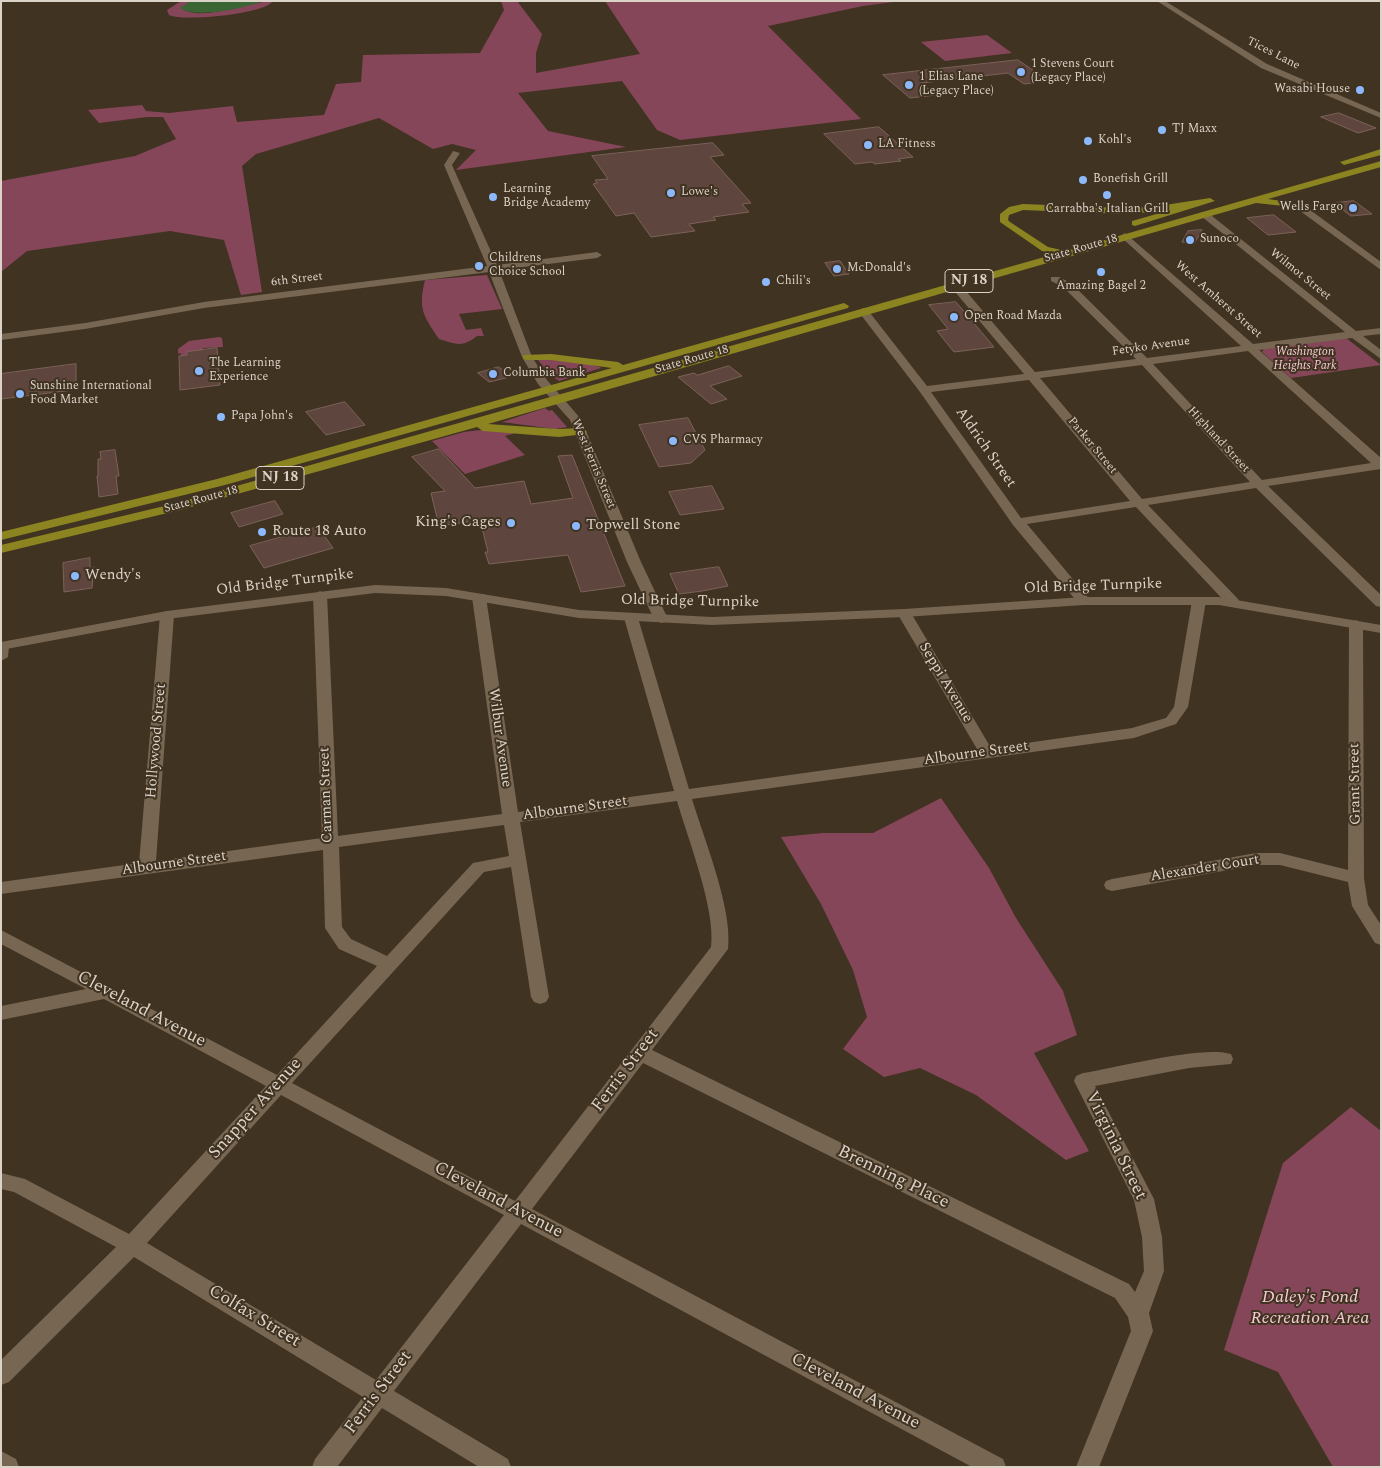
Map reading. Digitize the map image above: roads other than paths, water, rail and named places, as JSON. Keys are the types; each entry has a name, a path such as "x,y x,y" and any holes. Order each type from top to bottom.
{"highway":[{"path":"1331,166 1381,152"},
{"name":"State Route 18","path":"1122,232 1204,214 1381,164"},
{"path":"1272,184 1289,180"},
{"path":"1299,186 1293,194 1299,206"},
{"name":"State Route 18","path":"1,536 188,492 863,311 955,285 1122,232 1214,200 1152,210 1124,211 1023,207 1012,209 1005,214 1003,220 1007,224 1044,249"},
{"path":"1246,202 1265,201 1299,206"},
{"path":"1044,249 1064,249"},
{"name":"State Route 18","path":"1,549 176,507 464,427 639,364 1044,249"},
{"path":"527,357 555,356 601,365 639,364"},
{"path":"464,427 497,426 559,433 581,432"}],"street":[{"name":"Tices Lane","path":"1160,1 1264,66 1381,116"},
{"name":"West Ferris Street","path":"456,153 448,165 493,268 527,357 553,395 575,419 634,562 661,619"},
{"path":"1299,206 1381,267"},
{"name":"Wilmot Street","path":"1204,214 1381,356"},
{"name":"West Amherst Street","path":"1122,232 1381,465"},
{"name":"6th Street","path":"1,337 85,326 198,306 597,256"},
{"name":"Highland Street","path":"1055,279 1067,285 1144,362 1260,485 1381,603"},
{"name":"Parker Street","path":"955,285 1035,377 1139,503 1234,602"},
{"name":"Aldrich Street","path":"863,311 924,390 1018,522 1084,601"},
{"name":"Fetyko Avenue","path":"924,390 1381,331"},
{"path":"1018,522 1381,465"},
{"name":"Old Bridge Turnpike","path":"2,650 167,615 375,589 419,589 479,596 571,612 661,619 768,619 904,613 1084,601 1234,602 1381,629"},
{"name":"Carman Street","path":"320,595 334,928 345,944 388,964"},
{"name":"Wilbur Avenue","path":"479,596 511,818 540,997"},
{"name":"Albourne Street","path":"1,888 1134,733 1171,721 1182,708 1199,601"},
{"name":"Seppi Avenue","path":"904,613 987,753"},
{"name":"Hollywood Street","path":"147,868 167,615"},
{"name":"Ferris Street","path":"323,1467 719,949 721,935 716,905 631,618"},
{"name":"Grant Street","path":"1356,624 1356,878 1360,906 1381,939"},
{"name":"Alexander Court","path":"1112,885 1256,859 1280,859 1356,878"},
{"name":"Snapper Avenue","path":"1,1375 132,1245 479,867 518,860"},
{"name":"Cleveland Avenue","path":"1,936 995,1467"},
{"path":"1,1013 107,992"},
{"name":"Brenning Place","path":"640,1053 1122,1291 1138,1313"},
{"name":"Virginia Street","path":"1087,1467 1142,1331 1138,1313 1154,1271 1152,1238 1144,1199 1083,1081 1189,1061 1224,1059"},
{"name":"Colfax Street","path":"1,1181 18,1185 132,1245 380,1392 500,1467"},
{"path":"1,1462 8,1467"}],"place":[{"name":"1 Stevens Court (Legacy Place)","path":"1021,72"},
{"name":"1 Elias Lane (Legacy Place)","path":"909,85"},
{"name":"Wasabi House","path":"1360,90"},
{"name":"TJ Maxx","path":"1162,130"},
{"name":"Kohl's","path":"1088,141"},
{"name":"LA Fitness","path":"868,145"},
{"name":"Bonefish Grill","path":"1083,180"},
{"name":"Lowe's","path":"671,193"},
{"name":"Carrabba's Italian Grill","path":"1107,195"},
{"name":"Learning Bridge Academy","path":"493,197"},
{"name":"Wells Fargo","path":"1353,208"},
{"name":"Sunoco","path":"1190,240"},
{"name":"Childrens Choice School","path":"479,266"},
{"name":"McDonald's","path":"837,269"},
{"name":"Amazing Bagel 2","path":"1101,272"},
{"name":"Chili's","path":"766,282"},
{"name":"Open Road Mazda","path":"954,317"},
{"name":"The Learning Experience","path":"199,371"},
{"name":"Columbia Bank","path":"493,374"},
{"name":"Sunshine International Food Market","path":"20,394"},
{"name":"Papa John's","path":"221,417"},
{"name":"CVS Pharmacy","path":"673,441"},
{"name":"King's Cages","path":"511,523"},
{"name":"Topwell Stone","path":"576,526"},
{"name":"Route 18 Auto","path":"262,532"},
{"name":"Wendy's","path":"75,576"}],"park label":[{"name":"Washington Heights Park","path":"1305,360"},
{"name":"Daley's Pond Recreation Area","path":"1310,1308"}]}
